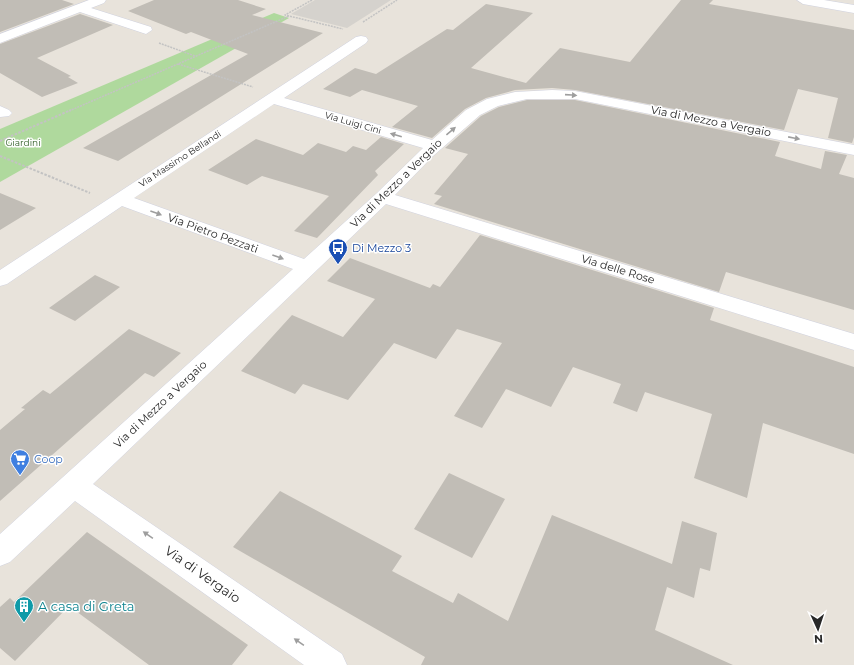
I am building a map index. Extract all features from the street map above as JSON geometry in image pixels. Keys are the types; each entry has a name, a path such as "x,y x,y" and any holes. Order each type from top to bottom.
{"street":[{"path":"0,39 100,0"},
{"path":"803,0 854,9"},
{"path":"79,8 149,35"},
{"name":"Via Massimo Bellandi","path":"0,279 119,199 356,32"},
{"name":"Via Luigi Cini","path":"266,94 434,146"},
{"name":"Via di Mezzo a Vergaio","path":"0,554 383,197 434,146 474,112 490,103 519,96 558,94 594,98 854,150"},
{"name":"Via delle Rose","path":"383,197 854,342"},
{"name":"Via Pietro Pezzati","path":"119,199 307,267"},
{"name":"Via di Vergaio","path":"73,485 137,528 331,665"}],"path":[{"path":"312,0 285,15 356,32 397,0"},
{"path":"0,141 289,16"},
{"path":"149,35 196,56"},
{"path":"177,64 266,94"},
{"path":"0,156 95,195"}],"green space":[{"name":"Giardini","path":"274,13 289,18 0,182 0,129"}],"shaded area":[{"path":"315,0 391,0 347,28 291,14"}],"building":[{"path":"0,0 62,0 74,4 0,32"},
{"path":"154,0 238,0 266,9 252,15 323,33 118,161 83,148 248,54 191,32 186,34 128,11"},
{"path":"681,0 713,0 709,4 854,30 854,137 852,143 828,138 838,98 798,89 784,130 575,90 552,88 515,90 486,98 465,109 432,138 392,127 418,106 362,90 350,97 323,89 355,68 376,74 447,29 453,30 486,4 533,13 471,68 526,83 560,48 630,62"},
{"path":"80,14 113,25 37,58 71,76 68,77 78,83 42,97 0,73 0,44"},
{"path":"527,100 575,100 780,142 775,156 821,169 825,151 847,155 839,174 854,178 854,310 726,272 719,292 434,204 442,196 434,194 468,154 445,148 481,116 499,107"},
{"path":"381,137 404,144 375,171 378,175 317,238 294,231 329,196 262,176 247,185 208,170 256,139 303,155 318,143 346,152 353,146 366,150"},
{"path":"0,193 36,208 0,230"},
{"path":"480,235 714,308 710,320 854,367 854,454 763,423 747,498 694,478 712,414 645,392 637,412 613,403 621,384 573,367 551,407 506,389 482,428 454,416 502,343 457,329 436,359 394,343 348,400 303,384 295,394 241,371 292,315 343,337 375,299 327,281 350,258 430,288 433,284 440,287"},
{"path":"95,275 120,287 75,321 49,308"},
{"path":"129,329 181,353 154,377 145,373 0,501 0,430 25,409 21,408 43,390 50,394"},
{"path":"449,473 505,499 472,558 414,529"},
{"path":"280,491 402,556 392,571 453,603 458,593 508,621 552,515 672,564 682,521 717,533 710,571 700,568 694,598 667,587 655,630 733,665 421,665 425,657 233,547"},
{"path":"87,532 248,645 232,665 149,665 69,606 15,661 0,648 0,607 10,598 14,602"}],"place":[{"name":"Di Mezzo 3","path":"338,265"},
{"name":"Coop","path":"20,476"},
{"name":"A casa di Greta","path":"24,623"}]}
